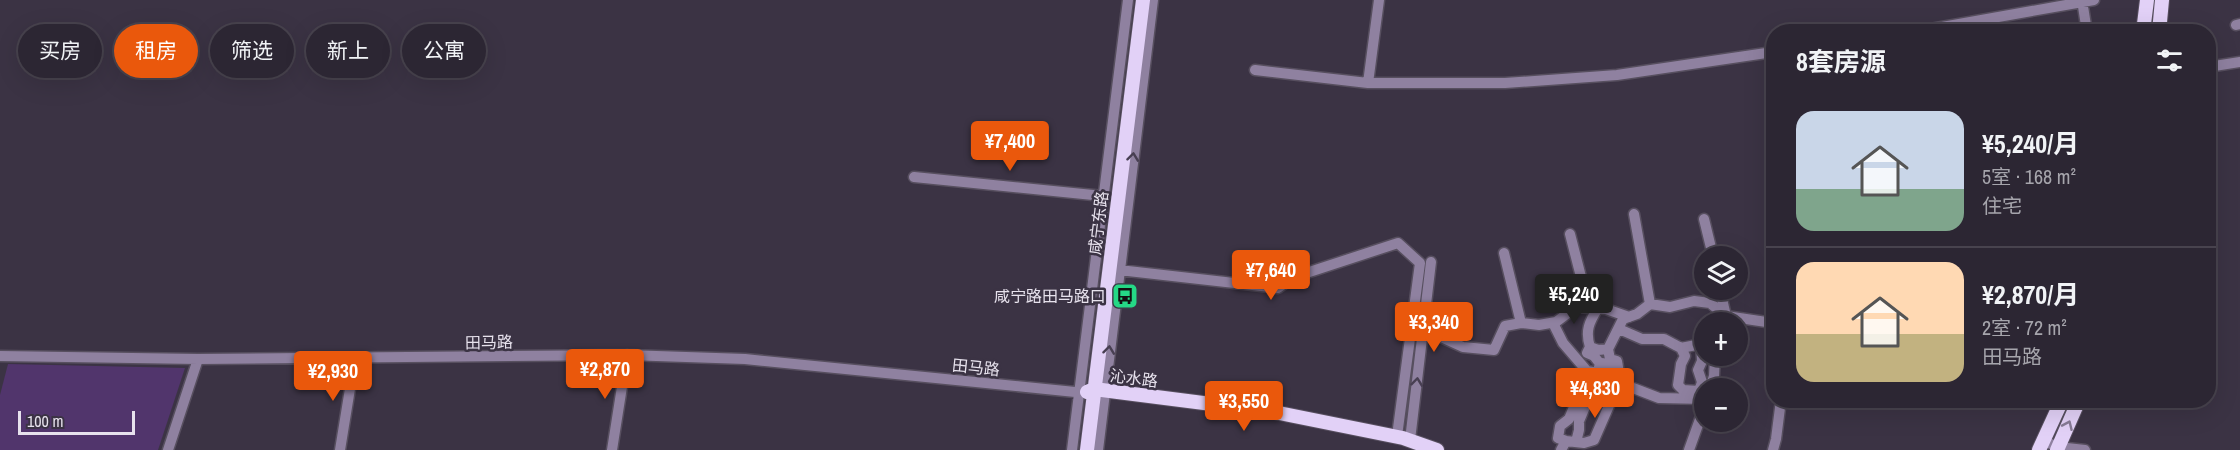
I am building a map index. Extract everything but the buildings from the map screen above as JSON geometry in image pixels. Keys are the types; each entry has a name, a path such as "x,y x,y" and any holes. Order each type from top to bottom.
{"main road":[{"name":"咸宁东路","path":"1078,450 1093,394 1134,0"},
{"name":"咸宁东路","path":"1086,450 1143,0"},
{"path":"2144,24 2147,0"},
{"path":"2159,24 2163,0"},
{"name":"沁水路","path":"1093,394 1272,420 1404,445 1407,442"},
{"name":"沁水路","path":"1093,394 1274,412 1437,450"},
{"path":"2041,448 2058,408"},
{"path":"2058,448 2076,408"}],"street":[{"path":"1098,450 1093,394 1103,196 1128,0"},
{"path":"1072,450 1093,394 1119,270 1153,0"},
{"path":"1368,83 1379,0"},
{"path":"1957,24 2094,0"},
{"path":"2082,1 2086,24"},
{"path":"1255,70 1368,83 1505,83 1617,75 1766,53"},
{"path":"2216,66 2240,62"},
{"path":"914,177 1103,196"},
{"path":"1634,214 1650,304"},
{"path":"1704,219 1711,246"},
{"path":"1570,234 1593,308 1587,336 1590,347 1587,353 1594,356 1601,390 1597,394 1585,394"},
{"path":"1119,270 1278,288 1294,277 1398,243 1426,262 1407,442"},
{"path":"1504,253 1521,323"},
{"path":"1568,444 1579,430 1585,394 1577,379 1597,372 1603,363 1618,367 1617,361 1610,359 1608,349 1623,319 1637,314 1650,304 1670,308 1694,301 1710,303 1717,312"},
{"path":"1417,334 1441,338 1463,347 1494,350 1505,326 1521,323 1539,325 1553,323 1576,307 1606,309 1629,317"},
{"path":"1748,321 1766,322"},
{"path":"1553,323 1563,343 1597,372 1618,385 1659,398 1694,399"},
{"path":"1619,329 1642,339 1664,339 1681,348 1685,356 1681,364 1678,385 1683,390 1699,391 1702,382 1698,370 1700,366"},
{"path":"1681,348 1694,345"},
{"path":"1590,347 1598,350 1608,349"},
{"path":"612,450 627,355"},
{"name":"田马路","path":"0,357 198,359 627,355 745,359 1093,394"},
{"path":"339,450 355,358"},
{"path":"168,450 198,359"},
{"path":"1585,394 1569,420 1560,426 1558,438 1568,444 1594,440 1618,385"},
{"path":"1773,450 1780,408"},
{"path":"1689,450 1695,432"},
{"path":"2041,448 2085,450"}],"shaded area":[{"path":"8,364 185,368 158,450 0,450 0,395"}],"place":[{"name":"咸宁路田马路口","path":"1125,296"}]}
